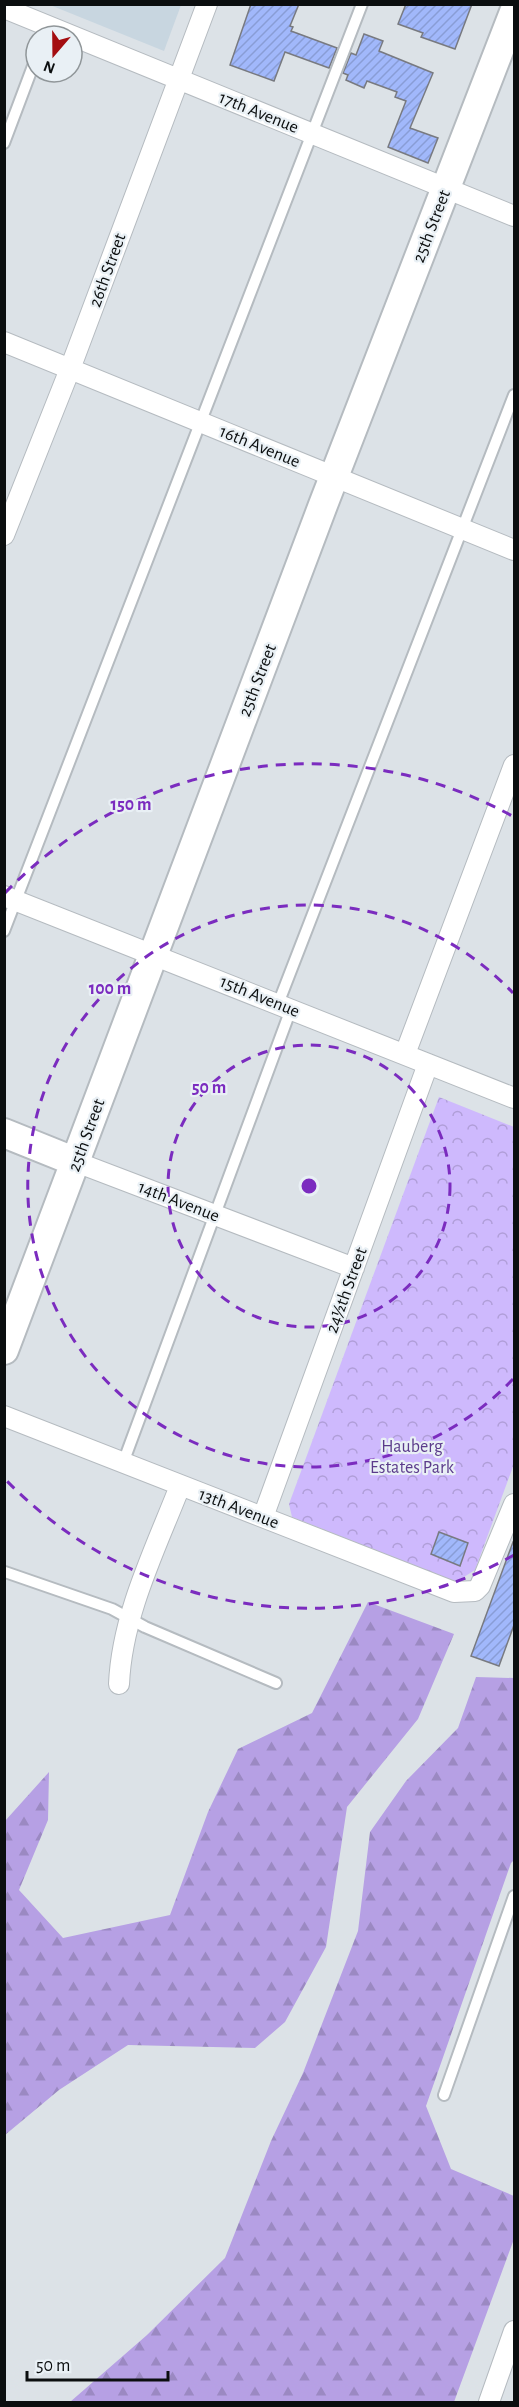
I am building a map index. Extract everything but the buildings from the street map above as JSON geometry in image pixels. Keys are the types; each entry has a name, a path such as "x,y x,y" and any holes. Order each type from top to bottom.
{"street":[{"name":"26th Street","path":"4,535 70,369 207,4"},
{"name":"17th Avenue","path":"4,8 33,24"},
{"name":"25th Street","path":"4,1350 335,476 514,12"},
{"name":"17th Avenue","path":"84,45 177,79 514,216"},
{"name":"16th Avenue","path":"4,342 514,550"},
{"path":"405,1054 514,765"},
{"name":"15th Avenue","path":"10,898 514,1098"},
{"name":"24½th Street","path":"263,1517 428,1064"},
{"name":"14th Avenue","path":"4,1133 354,1268"},
{"name":"13th Avenue","path":"4,1416 454,1592 475,1591 488,1572 514,1504"},
{"path":"119,1684 120,1655 129,1618 180,1486"},
{"path":"489,2403 514,2331"}],"lane":[{"path":"4,931 10,898 202,422 362,4"},
{"path":"4,143 26,84"},
{"path":"123,1464 216,1214 284,1006 514,395"},
{"path":"5,1572 112,1609 145,1627 276,1683"},
{"path":"444,2095 514,1896"}],"shaded area":[{"path":"181,4 164,51 50,5"}],"green space":[{"name":"Hauberg Estates Park","path":"439,1097 514,1127 514,1464 475,1570 456,1582 292,1517 289,1504"},
{"path":"368,1602 454,1634 418,1719 347,1807 326,1947 285,2022 255,2048 128,2045 59,2090 5,2135 5,1821 49,1772 48,1820 19,1890 63,1938 170,1915 208,1812 238,1749 312,1713"},
{"path":"476,1677 514,1678 514,1860 511,1863 426,2106 451,2169 514,2196 514,2239 454,2402 70,2402 147,2335 225,2258 271,2141 303,2073 358,1931 370,1832 406,1781 458,1728"}]}
